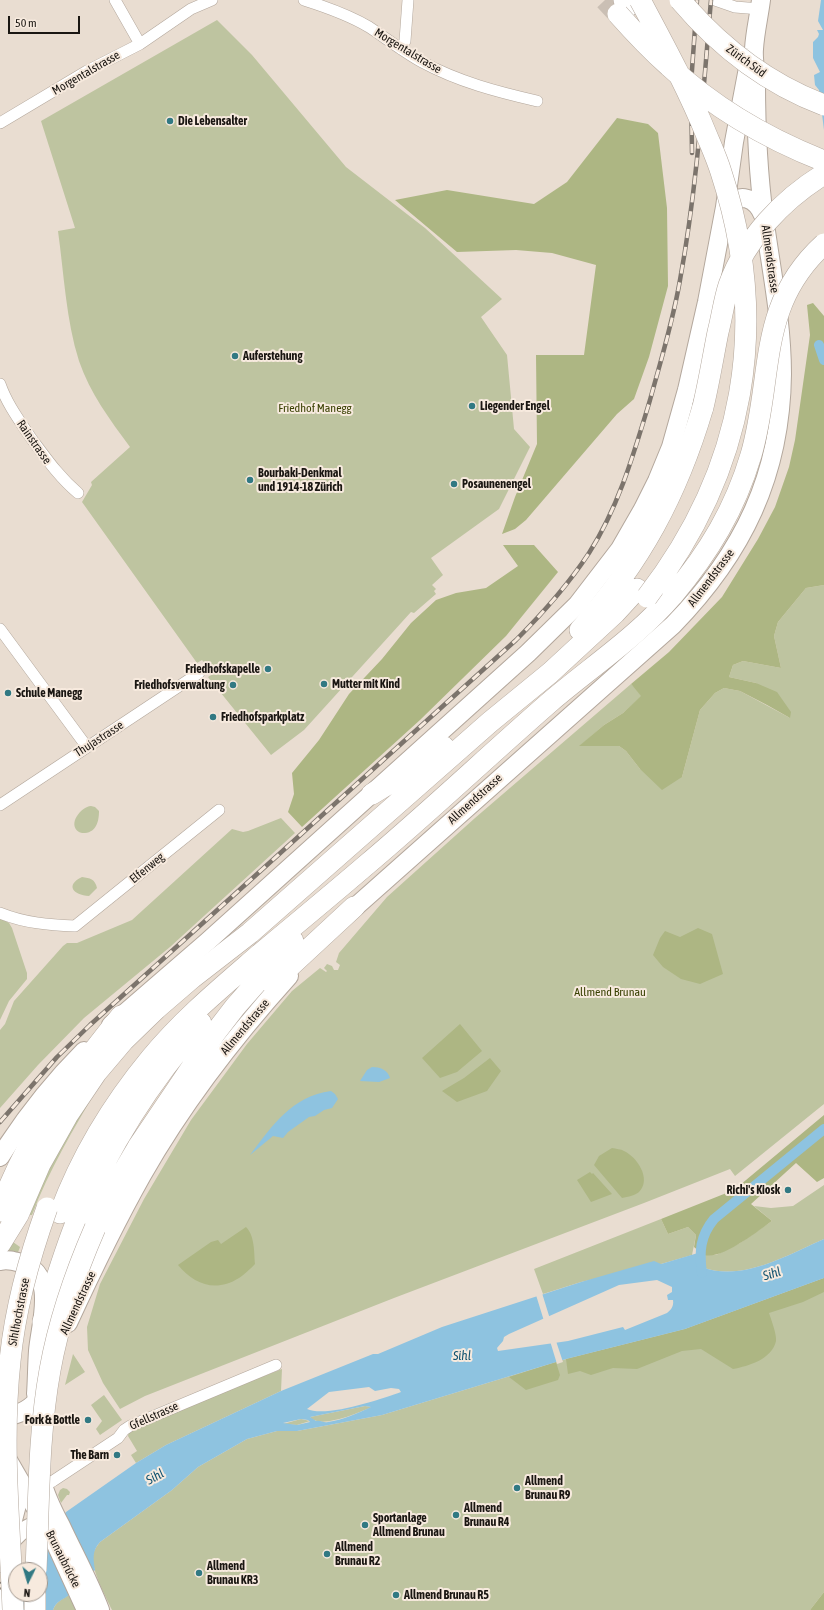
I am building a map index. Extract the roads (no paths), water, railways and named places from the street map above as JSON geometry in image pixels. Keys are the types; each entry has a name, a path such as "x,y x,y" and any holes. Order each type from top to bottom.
{"highway":[{"path":"490,722 597,610 635,588 676,557 698,518 719,470 732,432 739,399 744,354 746,312 745,285 738,236 732,209 721,171 683,81 640,0"},
{"name":"Zürich Süd","path":"680,0 708,31 748,64 792,91 824,106"},
{"path":"0,1244 18,1215 40,1164 73,1104 96,1073 124,1040 156,1009 192,978 250,933 490,722 550,673 606,621 635,588 666,548 697,491 710,458 719,426 729,379 732,351 733,300 728,250 718,205 707,170 678,101 621,7"},
{"path":"621,7 670,67 709,98 742,120 772,137 824,161"},
{"path":"552,700 624,623 635,588 640,551 664,509 686,460 703,407 724,305 729,286 736,269 755,237 776,212 802,189 824,174"},
{"path":"53,1211 79,1169 104,1123 134,1080 151,1058 185,1022 222,986 365,866 552,700 640,630 654,617 706,554 732,505 745,472 761,408 770,346 778,311 797,274 824,244"},
{"path":"372,794 424,762 508,702"},
{"path":"36,1562 42,1437 50,1371 68,1297 95,1228 115,1186 138,1147 215,1033 239,1001 272,964 365,866"},
{"path":"48,1115 99,1055 177,981 234,934 308,882"},
{"path":"192,1068 255,1000 307,949 354,907"},
{"path":"53,1211 58,1181 81,1135 124,1070 172,1013 250,933"},
{"path":"43,1322 63,1258 78,1218 128,1122 158,1078 190,1036 282,936"},
{"path":"3,1203 22,1158 48,1115 70,1081 121,1016"},
{"name":"Sihlhochstrasse","path":"26,1562 20,1424 22,1373 34,1297 47,1250 53,1211"},
{"name":"Sihlhochstrasse","path":"13,1610 6,1440 10,1361 13,1334 30,1258 53,1211"},
{"path":"0,1600 1,1610"}],"main road":[{"name":"Allmendstrasse","path":"0,1157 28,1115 56,1081 95,1040 207,942 523,658 560,622 596,582 620,549 657,481 680,418 707,302 725,207 745,82 754,51 761,5"},
{"name":"Allmendstrasse","path":"49,1518 37,1458 36,1402 60,1343 113,1228 143,1173 173,1125 217,1061 290,975 354,907 668,630 704,591 733,551 750,519 766,477 772,455 780,404 782,373 781,345 764,216 757,148 756,72 754,51"},
{"path":"725,207 739,199 749,199 754,201 759,206 764,216"},
{"path":"0,1261 10,1260 27,1265 37,1272 42,1281 44,1292 43,1322 38,1350 36,1402 27,1409 12,1416 0,1416"},
{"path":"0,1448 10,1465 49,1518"},
{"name":"Brunaubrücke","path":"49,1518 85,1596"},
{"path":"85,1596 100,1610"}],"street":[{"path":"115,0 140,44"},
{"name":"Morgentalstrasse","path":"0,123 88,71 140,44 191,5 212,0"},
{"name":"Morgentalstrasse","path":"304,0 368,26 401,49 451,76 495,91 537,102"},
{"path":"401,49 405,41 408,0"},
{"path":"715,0 735,6 761,5"},
{"name":"Rainstrasse","path":"0,384 4,397 13,412 48,461 67,484 78,493"},
{"path":"0,629 87,747"},
{"name":"Thujastrasse","path":"0,805 199,673"},
{"name":"Elfenweg","path":"0,913 14,919 43,924 75,926 219,810"},
{"name":"Gfellstrasse","path":"43,1486 50,1483 118,1438 124,1430 130,1426 276,1365"},
{"path":"0,1564 8,1547 19,1502 10,1465"},
{"path":"0,1492 14,1520"},
{"path":"8,1547 29,1527 49,1518"}],"water":[{"path":"821,0 824,0 824,130 819,90 815,85 814,75 820,72 813,58 813,42 819,34 817,30 823,30 818,21"},
{"path":"372,1067 383,1070 389,1075 390,1078 379,1082 360,1081 367,1070"},
{"path":"331,1091 338,1099 332,1108 324,1110 315,1116 309,1117 288,1132 283,1138 273,1136 250,1155 266,1133 294,1106 317,1094"},
{"name":"Sihl","path":"824,1239 824,1278 685,1329 566,1359 382,1415 297,1431 277,1431 247,1439 198,1467 172,1490 100,1542 94,1555 95,1570 76,1589 58,1603 53,1610 5,1610 10,1602 48,1602 48,1562 41,1562 41,1544 66,1512 136,1463 166,1445 281,1391 373,1354 378,1354 442,1327 581,1282 654,1261 661,1264 698,1253 704,1268 719,1271 735,1271 750,1269 781,1259","holes":["657,1280 672,1287 672,1292 667,1295 668,1300 673,1300 673,1306 667,1313 625,1330 623,1327 568,1341 498,1351 497,1348 503,1341 504,1337 509,1334 619,1285","369,1387 375,1391 391,1388 399,1389 401,1392 367,1403 340,1409 327,1411 307,1409 329,1392","365,1406 371,1407 339,1420 325,1422 316,1421 310,1417","301,1419 308,1420 310,1422 297,1425 283,1423"]}],"waterway":[{"path":"819,345 824,360"},
{"path":"702,1273 701,1251 703,1238 709,1225 714,1219 824,1129"}],"tunnel":[{"path":"605,0 618,14"}],"railway":[{"path":"692,153 691,84 697,0"},
{"path":"0,1122 57,1057 90,1025 516,640 555,598 589,553 609,517 632,459 650,400 674,310 691,211 711,0"},
{"path":"0,1584 16,1610"}],"place":[{"name":"Die Lebensalter","path":"170,121"},
{"name":"Auferstehung","path":"235,356"},
{"name":"Liegender Engel","path":"472,406"},
{"name":"Bourbaki-Denkmal und 1914-18 Zürich","path":"250,480"},
{"name":"Posaunenengel","path":"454,484"},
{"name":"Friedhofskapelle","path":"268,669"},
{"name":"Mutter mit Kind","path":"324,684"},
{"name":"Friedhofsverwaltung","path":"233,685"},
{"name":"Schule Manegg","path":"8,693"},
{"name":"Friedhofsparkplatz","path":"213,717"},
{"name":"Richi's Kiosk","path":"788,1190"},
{"name":"Fork & Bottle","path":"88,1420"},
{"name":"The Barn","path":"117,1455"},
{"name":"Allmend Brunau R9","path":"517,1488"},
{"name":"Allmend Brunau R4","path":"456,1515"},
{"name":"Sportanlage Allmend Brunau","path":"365,1525"},
{"name":"Allmend Brunau R2","path":"327,1554"},
{"name":"Allmend Brunau KR3","path":"199,1573"},
{"name":"Allmend Brunau R5","path":"396,1595"}],"park label":[{"name":"Friedhof Manegg","path":"315,408"},
{"name":"Allmend Brunau","path":"610,992"}]}
